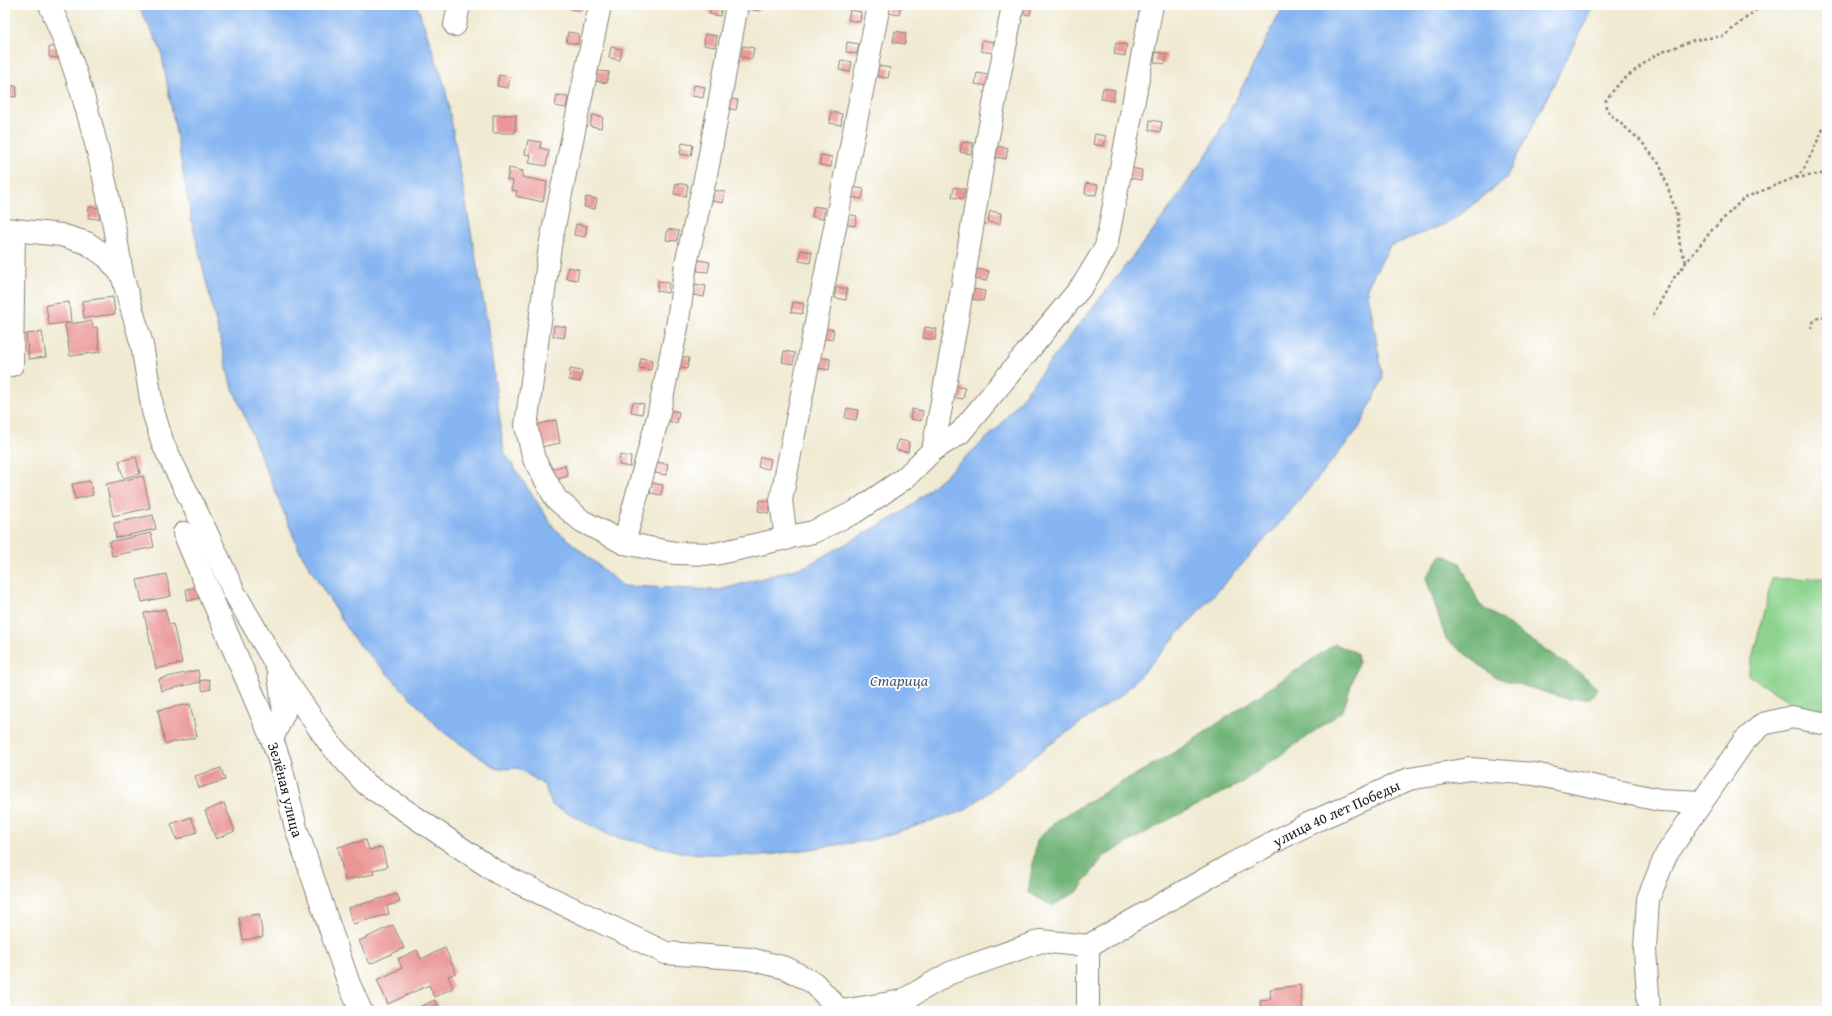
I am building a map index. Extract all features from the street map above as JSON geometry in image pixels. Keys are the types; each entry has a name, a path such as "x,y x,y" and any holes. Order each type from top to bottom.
{"street":[{"name":"Зелёная улица","path":"50,5 65,38 95,138 115,229 122,275 142,345 153,412 163,444 234,592 278,668 284,712 272,739 280,762 296,828 360,1011"},
{"path":"600,5 550,246 526,426 534,459 556,498 582,521 624,543 675,553 715,554 813,532 855,512 905,478 933,450 960,433 1083,286 1106,247 1152,5"},
{"path":"624,543 658,417 677,327 686,264 708,165 737,5"},
{"path":"786,539 781,500 879,5"},
{"path":"933,450 956,326 981,173 1013,5"},
{"path":"12,365 9,230 61,235 87,243 107,257 122,275"},
{"path":"184,533 272,739"},
{"path":"278,668 330,744 366,784 498,873 666,953 750,958 786,968 814,983 841,1011 902,1001 950,973 1041,941 1088,946 1088,1011"},
{"path":"1649,1011 1645,949 1648,899 1666,854 1744,741 1763,724 1792,717 1827,724"},
{"name":"улица 40 лет Победы","path":"1088,946 1232,864 1308,824 1409,779 1470,769 1534,774 1660,800 1702,802"}],"path":[{"path":"1686,262 1680,247 1677,215 1660,165 1641,141 1611,116 1606,108 1606,100 1619,82 1655,55 1694,40 1724,36 1762,5"},
{"path":"1794,178 1803,171 1827,122"},
{"path":"1653,315 1673,279 1686,262 1712,230 1744,198 1794,178 1827,172"},
{"path":"1811,329 1812,322 1818,317 1827,316"}],"green space":[{"path":"1442,554 1460,563 1480,605 1581,674 1598,689 1590,698 1567,699 1495,677 1446,639 1426,578"},
{"path":"1827,578 1827,716 1795,705 1748,675 1772,579"},
{"path":"1335,644 1357,653 1358,663 1343,711 1238,785 1168,820 1103,857 1078,891 1052,906 1028,892 1037,840 1058,819 1180,749"}],"water":[{"name":"Старица","path":"138,5 417,5 445,86 487,321 504,452 554,528 623,586 720,590 806,566 905,511 998,428 1165,215 1211,148 1284,5 1594,5 1505,180 1450,222 1390,246 1367,287 1383,378 1359,428 1289,513 1125,692 1045,748 964,811 871,840 762,856 685,853 611,836 552,805 544,785 518,768 497,769 443,732 354,639 300,552 230,381 192,222 161,50"}],"building":[{"path":"570,5 582,5 581,11 570,9"},
{"path":"711,5 722,6 720,16 709,14"},
{"path":"748,5 760,5 759,11 748,9"},
{"path":"889,5 901,5 899,15 888,13"},
{"path":"1020,5 1032,5 1030,15 1019,13"},
{"path":"850,10 861,12 860,22 848,20"},
{"path":"895,31 906,33 905,44 893,42"},
{"path":"568,32 579,34 578,44 566,42"},
{"path":"705,34 717,36 715,47 704,45"},
{"path":"982,40 994,42 992,53 981,51"},
{"path":"847,42 859,44 857,54 846,52"},
{"path":"1116,43 1127,45 1125,56 1114,54"},
{"path":"743,46 754,48 752,59 741,57"},
{"path":"49,47 61,47 60,58 49,57"},
{"path":"611,47 622,49 620,60 609,58"},
{"path":"1156,52 1167,54 1165,64 1154,62"},
{"path":"841,60 852,62 850,72 839,70"},
{"path":"879,66 890,68 888,78 876,76"},
{"path":"598,71 609,72 607,83 596,81"},
{"path":"977,73 988,75 987,86 975,84"},
{"path":"499,75 510,77 508,88 497,86"},
{"path":"694,85 705,87 703,98 692,96"},
{"path":"6,86 17,86 16,97 5,96"},
{"path":"1103,88 1115,90 1113,101 1101,99"},
{"path":"557,95 568,97 566,108 555,106"},
{"path":"727,98 738,100 736,110 725,108"},
{"path":"831,112 842,114 841,125 830,123"},
{"path":"493,115 516,115 515,133 493,133"},
{"path":"592,115 603,117 601,128 590,126"},
{"path":"1150,120 1162,122 1160,132 1149,130"},
{"path":"1095,134 1106,136 1104,146 1093,144"},
{"path":"528,140 541,142 540,148 549,150 546,166 529,163 531,155 525,154"},
{"path":"962,142 973,143 971,154 960,152"},
{"path":"682,143 693,145 691,156 680,154"},
{"path":"996,146 1008,148 1006,159 995,157"},
{"path":"821,155 832,157 831,167 819,165"},
{"path":"509,168 523,171 522,177 547,182 543,202 516,196 517,191 511,190 513,181 507,180"},
{"path":"1131,168 1142,170 1141,180 1129,178"},
{"path":"676,183 688,185 686,196 674,194"},
{"path":"1086,183 1098,185 1096,195 1085,194"},
{"path":"852,187 864,189 862,199 851,197"},
{"path":"954,187 965,189 963,199 952,197"},
{"path":"714,190 725,192 723,203 712,201"},
{"path":"586,197 597,199 595,209 584,207"},
{"path":"814,206 825,208 823,219 812,217"},
{"path":"89,207 100,208 99,219 88,218"},
{"path":"990,211 1001,213 1000,224 988,222"},
{"path":"846,214 857,216 855,226 844,224"},
{"path":"576,224 587,226 585,237 574,235"},
{"path":"668,229 679,231 677,241 666,240"},
{"path":"801,250 812,252 810,263 799,261"},
{"path":"698,260 710,262 708,272 697,271"},
{"path":"568,267 579,269 577,280 566,278"},
{"path":"977,269 989,271 986,281 975,279"},
{"path":"658,281 669,283 668,293 657,291"},
{"path":"695,284 706,286 704,297 693,295"},
{"path":"836,287 847,289 846,300 835,298"},
{"path":"973,289 985,291 983,301 972,299"},
{"path":"113,297 115,314 84,318 82,301"},
{"path":"69,302 71,322 49,325 46,305"},
{"path":"793,302 804,304 802,314 791,312"},
{"path":"92,321 93,328 97,327 100,352 70,356 65,324"},
{"path":"554,325 566,327 564,338 553,336"},
{"path":"925,327 937,329 935,340 923,338"},
{"path":"823,328 834,330 832,340 821,338"},
{"path":"42,332 46,357 29,359 26,334"},
{"path":"784,351 795,353 793,364 782,362"},
{"path":"678,356 689,358 687,369 676,367"},
{"path":"819,357 830,359 829,370 817,368"},
{"path":"641,358 652,360 651,370 639,368"},
{"path":"570,369 582,371 580,382 569,380"},
{"path":"954,386 965,388 963,399 952,397"},
{"path":"633,402 644,404 642,414 631,412"},
{"path":"847,408 858,410 856,420 845,418"},
{"path":"912,409 923,411 921,421 910,419"},
{"path":"668,410 679,412 677,423 666,421"},
{"path":"556,420 560,443 536,448 531,426"},
{"path":"898,440 909,442 908,452 896,450"},
{"path":"620,455 631,457 630,467 619,465"},
{"path":"136,457 140,474 123,478 119,461"},
{"path":"760,457 771,459 769,469 758,467"},
{"path":"656,462 668,464 666,475 655,473"},
{"path":"565,465 568,476 551,481 548,470"},
{"path":"143,476 150,508 113,516 106,484"},
{"path":"90,481 93,495 75,499 72,484"},
{"path":"652,483 663,485 661,495 650,493"},
{"path":"760,500 771,502 769,513 758,511"},
{"path":"153,515 156,529 116,538 114,523"},
{"path":"151,533 154,547 112,556 109,542"},
{"path":"166,574 171,596 142,602 137,580"},
{"path":"201,586 203,597 188,601 186,589"},
{"path":"165,609 169,625 173,624 182,663 156,669 144,613"},
{"path":"198,670 200,682 161,691 159,679"},
{"path":"209,679 211,689 203,691 200,681"},
{"path":"190,704 197,737 165,744 158,710"},
{"path":"221,768 225,780 199,788 195,776"},
{"path":"224,803 235,831 216,839 205,811"},
{"path":"191,817 197,832 177,840 171,824"},
{"path":"366,840 369,850 382,847 387,867 373,870 374,874 345,880 338,847"},
{"path":"397,894 400,902 387,906 389,914 353,924 348,908"},
{"path":"259,914 263,937 243,940 239,917"},
{"path":"393,925 404,948 370,964 359,941"},
{"path":"445,948 456,973 448,976 453,988 434,997 429,985 388,1004 377,980 402,968 398,959 417,950 421,959"},
{"path":"1300,985 1303,1011 1273,1011 1272,1008 1261,1010 1260,1000 1271,999 1270,989"},
{"path":"435,1000 440,1011 410,1011"}]}
